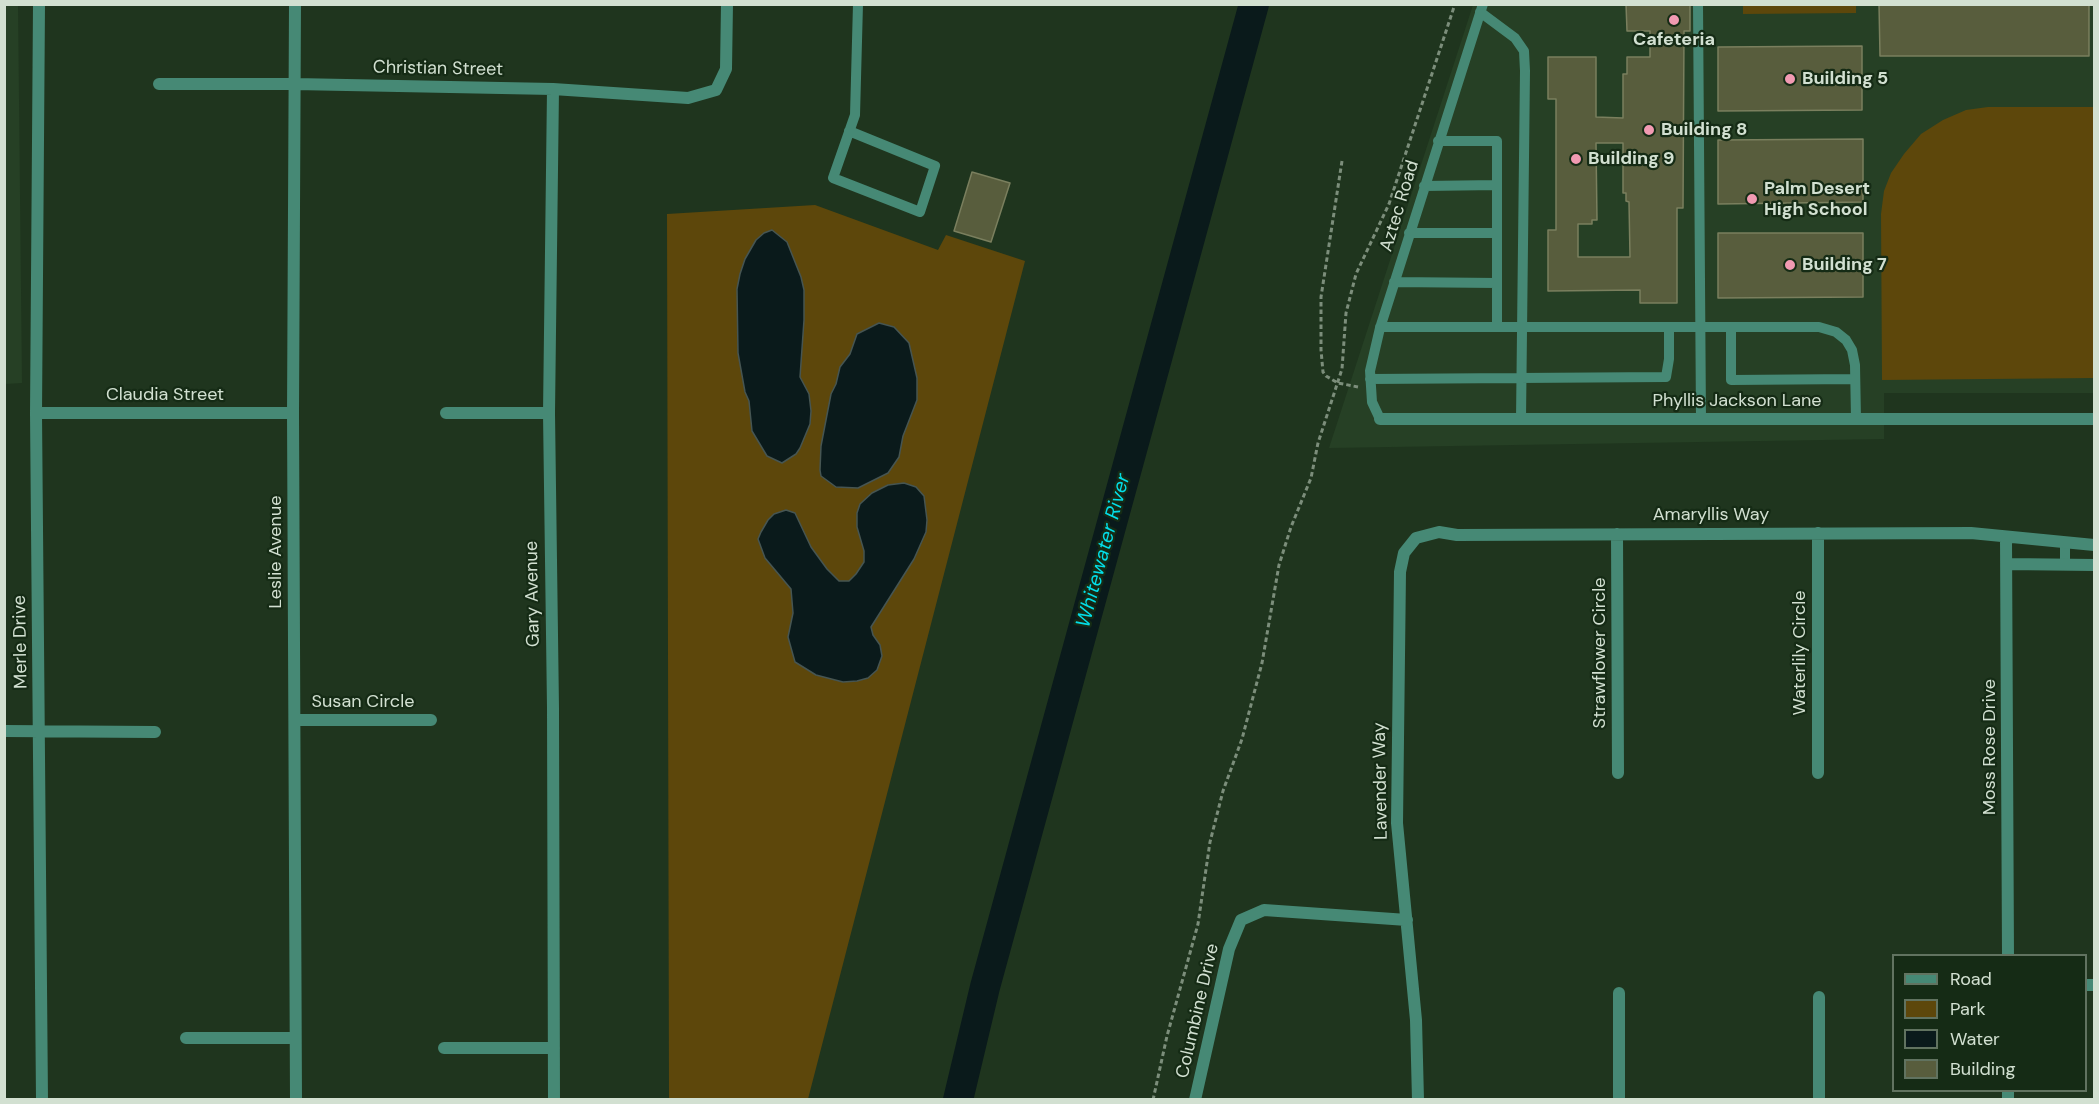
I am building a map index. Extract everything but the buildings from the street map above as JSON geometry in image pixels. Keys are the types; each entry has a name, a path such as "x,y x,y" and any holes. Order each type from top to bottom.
{"street":[{"name":"Merle Drive","path":"39,4 36,413 42,1100"},
{"name":"Leslie Avenue","path":"295,4 293,413 296,1100"},
{"name":"Christian Street","path":"159,84 553,89 688,98 716,90 726,69 727,4"},
{"name":"Gary Avenue","path":"553,89 549,413 553,708 554,1100"},
{"name":"Claudia Street","path":"36,413 293,413"},
{"path":"446,413 549,413"},
{"name":"Phyllis Jackson Lane","path":"1380,419 2094,419"},
{"name":"Amaryllis Way","path":"1416,538 1439,532 1457,534 1971,533 2094,545"},
{"name":"Waterlily Circle","path":"1818,533 1818,773"},
{"name":"Strawflower Circle","path":"1617,534 1618,773"},
{"name":"Lavender Way","path":"1416,538 1404,553 1400,572 1397,823 1416,1020 1418,1100"},
{"name":"Moss Rose Drive","path":"2006,538 2008,954"},
{"path":"2007,564 2094,565"},
{"name":"Susan Circle","path":"295,720 431,720"},
{"path":"4,731 155,732"},
{"name":"Columbine Drive","path":"1195,1100 1229,950 1241,920 1264,910 1407,920"},
{"path":"1619,993 1619,1100"},
{"path":"1819,997 1820,1100"},
{"path":"186,1038 295,1038"},
{"path":"444,1048 554,1048"}],"lane":[{"path":"849,131 935,166 920,212 833,178 849,131 855,115 858,4"},
{"path":"1698,4 1701,419"},
{"path":"1481,8 1515,38 1524,51 1526,71 1521,419"},
{"name":"Aztec Road","path":"1380,419 1372,402 1370,371 1380,327 1481,8"},
{"path":"1438,141 1497,141 1497,327"},
{"path":"1424,186 1497,185"},
{"path":"1409,234 1497,233"},
{"path":"1394,282 1497,283"},
{"path":"1380,327 1819,327 1836,332 1846,340 1852,350 1856,419"},
{"path":"1371,384 1522,377 1666,376 1670,327"},
{"path":"1731,327 1731,380 1855,379"},
{"path":"2065,543 2065,564"}],"path":[{"path":"1153,1100 1167,1036 1183,985 1198,924 1210,842 1220,801 1242,739 1262,663 1279,565 1291,526 1311,478 1318,442 1342,369 1346,313 1356,274 1389,204 1455,4"},
{"path":"1342,161 1321,297 1323,372 1338,383 1371,384"}],"shaded area":[{"path":"4,5 18,5 22,383 5,384"},
{"name":"Palm Desert High School","path":"1473,5 2094,5 2094,393 1884,393 1884,439 1329,448"}],"green space":[{"path":"1743,5 1856,5 1856,13 1743,14"},
{"path":"1988,107 2094,107 2094,378 1882,380 1881,214 1884,191 1891,173 1921,134 1943,120 1966,110"},
{"path":"815,205 938,250 946,235 1025,261 808,1099 669,1099 667,214"}],"water":[{"path":"772,230 787,242 804,290 800,377 809,394 811,411 810,424 800,448 796,454 782,463 767,456 752,431 749,401 745,392 738,353 737,289 740,274 745,259 756,240"},
{"path":"879,323 894,327 909,343 917,378 917,400 903,436 899,457 888,473 858,488 836,487 821,476 820,470 821,446 831,394 840,367 850,354 857,334"},
{"path":"904,483 916,487 924,496 926,532 914,559 871,627 880,645 882,656 877,670 868,678 857,681 843,682 816,675 795,662 788,637 793,613 791,589 765,558 758,539 761,532 774,514 786,510 795,513 811,547 827,569 839,581 849,581 864,562 864,551 857,527 857,513 860,504 872,493 888,485"}],"waterway":[{"name":"Whitewater River","path":"958,1100 985,987 1254,4"}],"place":[{"name":"Cafeteria","path":"1674,20"},
{"name":"Building 5","path":"1790,79"},
{"name":"Building 8","path":"1649,130"},
{"name":"Building 9","path":"1576,159"},
{"name":"Palm Desert High School","path":"1752,199"},
{"name":"Building 7","path":"1790,265"}]}
